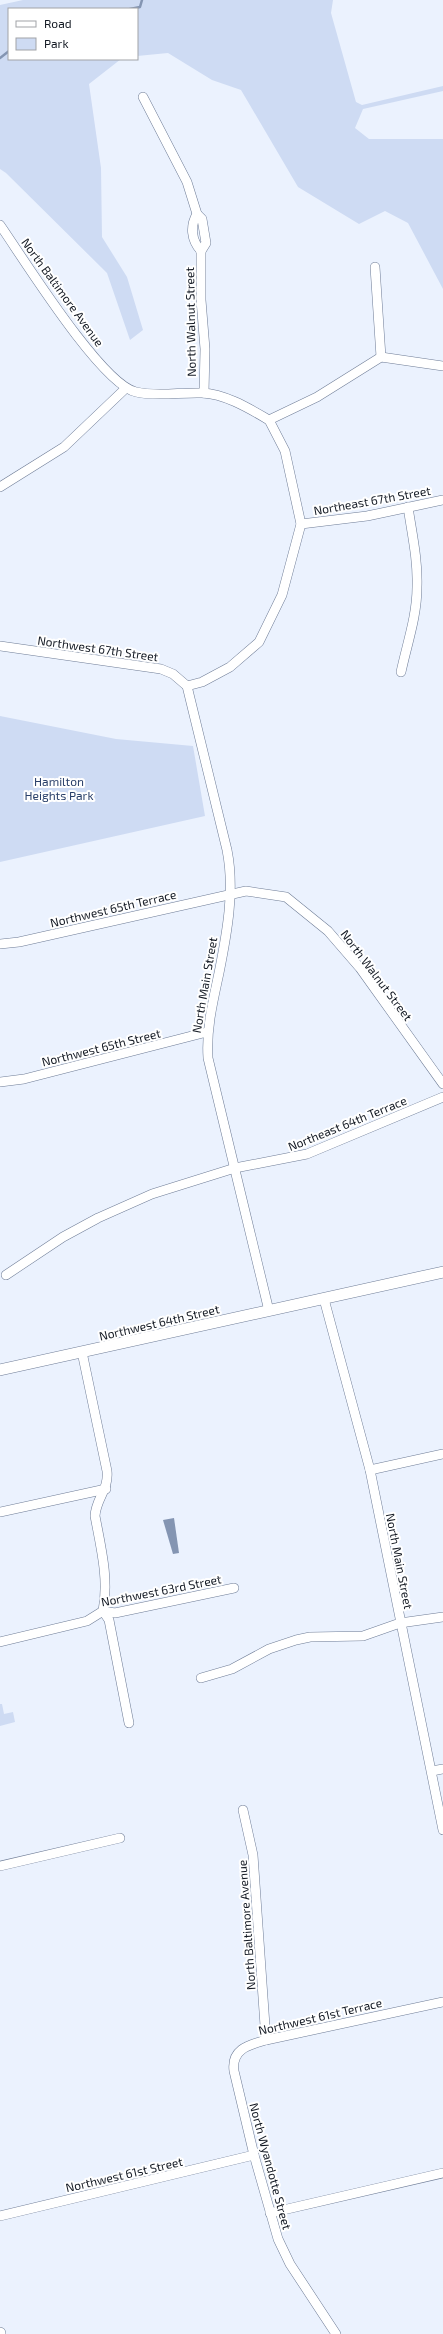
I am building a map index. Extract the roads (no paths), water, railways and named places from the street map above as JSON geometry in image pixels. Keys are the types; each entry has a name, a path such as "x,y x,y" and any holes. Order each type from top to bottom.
{"street":[{"name":"North Walnut Street","path":"143,97 187,182 197,214 202,219 206,243 201,251 201,300 206,348 204,393"},
{"name":"North Baltimore Avenue","path":"0,225 78,338 126,388"},
{"path":"374,267 381,357"},
{"path":"270,420 317,397 381,357 443,366"},
{"path":"0,487 64,447 126,388 142,393 204,393 233,402 270,420 285,451 301,524"},
{"name":"Northeast 67th Street","path":"187,686 209,678 230,667 259,642 282,595 301,524 339,520 443,500"},
{"path":"401,672 415,609 417,588 417,567 408,507"},
{"name":"Northwest 67th Street","path":"0,646 161,669 173,674 187,686"},
{"name":"North Main Street","path":"187,686 227,850 230,868 231,894 224,950 207,1032 208,1058 269,1311"},
{"name":"North Walnut Street","path":"231,894 254,892 286,897 328,931 360,968 443,1084"},
{"name":"Northwest 65th Terrace","path":"0,944 19,942 231,894"},
{"name":"Northwest 65th Street","path":"0,1082 24,1079 207,1032"},
{"name":"Northeast 64th Terrace","path":"6,1275 63,1237 125,1205 181,1184 235,1168 307,1154 443,1097"},
{"name":"Northwest 64th Street","path":"0,1370 443,1272"},
{"name":"North Main Street","path":"324,1299 370,1470 443,1830"},
{"path":"82,1352 108,1479 106,1489 96,1508 95,1516 106,1578 107,1592 103,1611 109,1620 130,1723"},
{"path":"370,1470 443,1454"},
{"path":"0,1512 106,1489"},
{"name":"Northwest 63rd Street","path":"0,1642 88,1621 103,1611 115,1613 234,1588"},
{"path":"200,1678 232,1669 269,1649 296,1640 310,1637 363,1636 400,1623 443,1617"},
{"path":"432,1772 443,1769"},
{"name":"North Baltimore Avenue","path":"243,1810 253,1855 266,2040"},
{"path":"0,1866 120,1838"},
{"name":"Northwest 61st Terrace","path":"237,2084 233,2064 237,2053 248,2046 266,2040 443,2002"},
{"name":"North Wyandotte Street","path":"237,2084 270,2213 290,2264 335,2332"},
{"name":"Northwest 61st Street","path":"0,2216 254,2155"},
{"path":"270,2213 443,2173"},
{"path":"325,2334 335,2332"}],"waterway":[{"path":"135,8 140,7 142,0"},
{"path":"0,58 8,52"}],"park label":[{"name":"Hamilton Heights Park","path":"59,788"}]}
